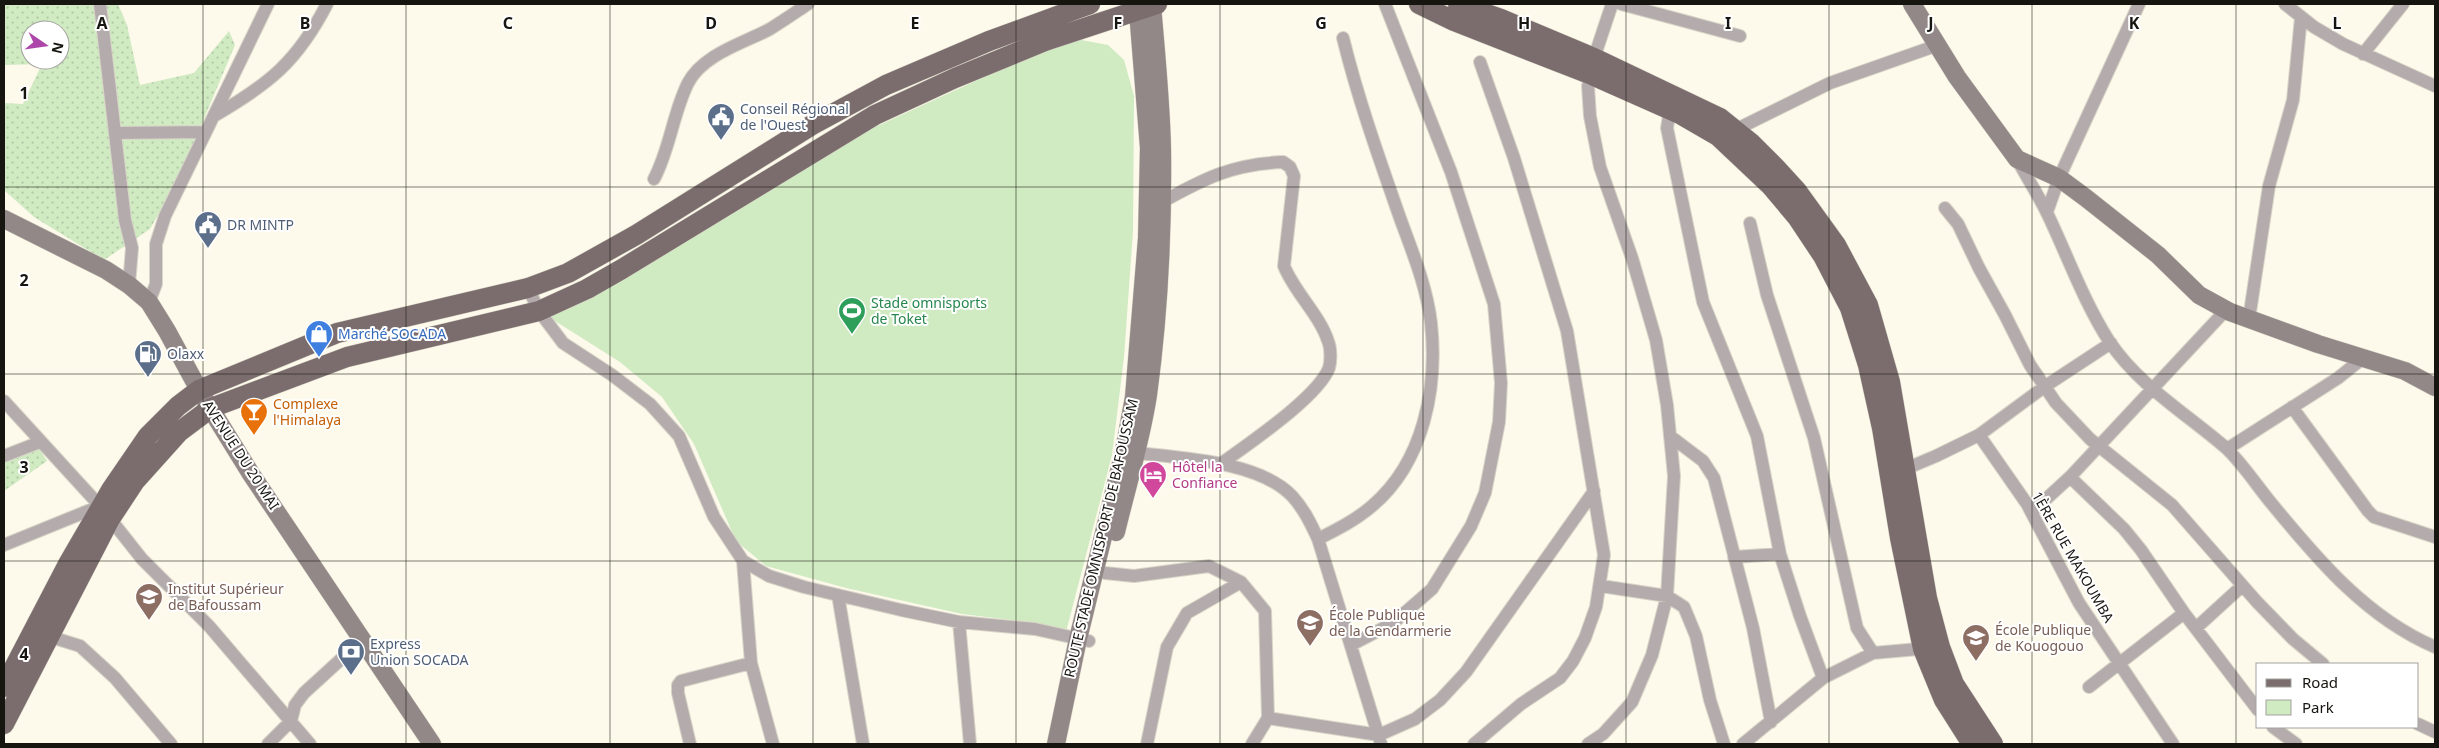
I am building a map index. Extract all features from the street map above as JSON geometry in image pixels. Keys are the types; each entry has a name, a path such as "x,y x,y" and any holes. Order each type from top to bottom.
{"main road":[{"path":"4,687 148,436 178,406 199,390 336,333 528,288 568,273 636,235 812,125 886,85 989,41 1090,4"},
{"path":"1419,4 1454,21 1593,66 1682,99 1720,118 1751,143 1797,191 1836,244 1868,305 1890,382 1897,472 1931,648 1944,700 1972,744"},
{"path":"1458,4 1593,66 1718,136 1747,163 1798,217 1824,256 1850,308 1868,365 1882,428 1897,472"},
{"path":"4,724 48,636 105,513 179,432 212,408 347,357 539,310 587,288 622,269 875,115 955,78 1045,41 1146,6"},
{"path":"1931,648 1993,744"}],"street":[{"path":"100,4 125,220 132,248 128,285"},
{"path":"149,302 157,277 157,235 268,4"},
{"path":"214,116 263,87 287,64 315,26 327,4"},
{"path":"654,179 663,162 678,108 689,81 704,64 771,28 808,4"},
{"path":"1351,645 1393,623 1432,589 1471,526 1485,493 1500,422 1501,383 1494,304 1451,172 1386,4"},
{"path":"1588,744 1603,734 1632,702 1652,655 1667,596 1674,476 1656,340 1632,258 1600,167 1590,116 1588,86 1612,4"},
{"path":"1621,4 1740,36"},
{"path":"1912,4 1957,77 2017,159 2047,212 2071,266 2111,343 2154,389 2227,449 2307,547 2345,586 2371,608 2405,631 2435,647"},
{"path":"2047,212 2060,178 2139,4"},
{"path":"2363,54 2403,4"},
{"name":"ROUTE STADE OMNISPORT DE BAFOUSSAM","path":"1056,744 1084,640 1130,452 1147,397 1156,331 1162,202 1162,148 1146,6"},
{"name":"ROUTE STADE OMNISPORT DE BAFOUSSAM","path":"1068,744 1084,640 1105,573 1130,452 1147,238 1149,148 1146,6"},
{"path":"2294,8 2326,34 2363,54 2435,86"},
{"path":"2249,319 2269,186 2293,100 2294,8"},
{"path":"1318,539 1340,528 1372,506 1395,482 1420,436 1431,388 1431,322 1419,273 1355,87 1343,38"},
{"path":"1735,130 1830,83 1938,45"},
{"path":"1474,744 1521,704 1560,678 1573,661 1585,638 1601,586 1604,555 1567,331 1514,158 1480,62"},
{"path":"1670,110 1667,128 1703,302 1757,436 1780,554 1823,678"},
{"path":"115,133 205,132"},
{"path":"2017,159 2060,178 2158,255 2199,295 2226,310 2405,371 2435,387"},
{"path":"1162,202 1221,172 1244,166 1282,162 1290,167 1294,176 1284,266 1288,277 1321,326 1329,342 1329,367 1318,386 1278,422 1222,463"},
{"path":"1945,208 1958,224 2030,365 2044,387 2079,429 2172,505 2242,586 2293,639 2322,663"},
{"name":"AVENUE DU 20 MAI","path":"4,219 106,270 149,302 168,331 199,390 212,408 251,474 432,744"},
{"path":"1750,223 1767,295 1814,438 1856,628 1873,653"},
{"path":"528,288 539,310 563,343 612,375 650,404 678,436 714,517 743,561 769,576 838,595 959,622 1035,629 1084,640"},
{"path":"2032,512 2070,477 2226,310"},
{"path":"1897,472 1979,435 2044,387 2111,343"},
{"path":"2227,449 2338,378 2363,358"},
{"path":"4,401 40,442 77,478 142,559 208,626 310,744"},
{"path":"2292,407 2368,511 2380,519 2435,536"},
{"name":"1ÈRE RUE MAKOUMBA","path":"1979,435 2032,512 2079,604 2173,744"},
{"path":"1670,436 1686,446 1710,469 1753,628 1770,722"},
{"path":"4,456 40,442"},
{"path":"1130,452 1222,463 1246,470 1274,483 1292,496 1307,517 1318,539 1380,740"},
{"path":"2070,477 2124,529 2158,572 2184,613 2256,707"},
{"path":"1268,718 1380,740 1415,719 1440,700 1466,672 1594,491"},
{"path":"4,545 105,513"},
{"path":"1734,557 1780,554"},
{"path":"743,561 751,663 773,744"},
{"path":"1105,573 1134,576 1209,566 1241,582 1265,610 1268,718 1252,744"},
{"path":"1147,744 1166,647 1187,614 1241,582"},
{"path":"1601,586 1667,596 1684,607 1691,620 1710,700 1724,744"},
{"path":"2196,628 2242,586"},
{"path":"838,595 863,744"},
{"path":"2089,687 2118,662 2184,613"},
{"path":"959,622 970,744"},
{"path":"48,636 80,646 115,678 171,744"},
{"path":"268,744 291,721 295,706 304,692 362,640"},
{"path":"1743,744 1823,678 1873,653 1931,648"},
{"path":"690,744 678,693 678,685 681,681 751,663"},
{"path":"2419,724 2435,732"},
{"path":"2274,728 2296,744"}],"green space":[{"path":"4,4 118,4 127,25 140,85 194,73 229,31 235,45 179,178 150,229 104,260 34,217 4,190 4,103 23,104 39,70 70,70 70,20 20,20 20,65 4,65"},
{"name":"Stade omnisports de Toket","path":"1076,39 1108,45 1124,60 1134,96 1133,231 1124,357 1112,455 1066,632 1036,623 962,614 846,588 766,566 736,541 694,444 662,397 620,362 544,314 849,139 1039,52"},
{"path":"37,445 47,461 4,491 4,454"}],"place":[{"name":"Conseil Régional de l'Ouest","path":"721,141"},
{"name":"DR MINTP","path":"208,249"},
{"name":"Stade omnisports de Toket","path":"852,335"},
{"name":"Marché SOCADA","path":"319,358"},
{"name":"Olaxx","path":"148,378"},
{"name":"Complexe l'Himalaya","path":"254,436"},
{"name":"Hôtel la Confiance","path":"1153,499"},
{"name":"Institut Supérieur de Bafoussam","path":"149,621"},
{"name":"École Publique de la Gendarmerie","path":"1310,647"},
{"name":"École Publique de Kouogouo","path":"1976,662"},
{"name":"Express Union SOCADA","path":"351,676"}]}
